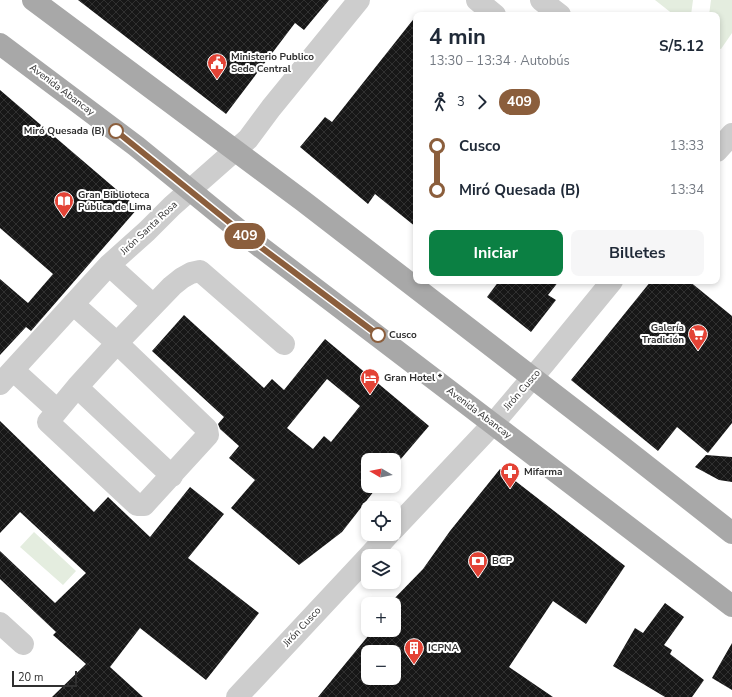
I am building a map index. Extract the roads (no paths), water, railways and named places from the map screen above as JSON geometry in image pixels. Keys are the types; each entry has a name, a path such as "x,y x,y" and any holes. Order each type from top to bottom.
{"main road":[{"path":"33,0 309,206 532,377 732,534"},
{"name":"Avenida Abancay","path":"0,44 131,142 250,239 732,606"}],"street":[{"name":"Jirón Santa Rosa","path":"6,377 109,265 172,206 236,152 359,0"},
{"path":"477,0 491,12"},
{"path":"541,0 556,12"},
{"path":"109,265 154,305"},
{"path":"73,304 117,343 207,429 208,432 208,435 144,505 137,505 48,422 117,343 182,278 191,273 200,271 284,344"},
{"name":"Jirón Cusco","path":"401,522 493,424 610,284"},
{"path":"6,377 57,410"},
{"path":"77,387 172,476"},
{"name":"Jirón Cusco","path":"375,549 382,541"},
{"name":"Jirón Cusco","path":"237,697 361,564"},
{"path":"0,623 23,644"}],"place":[{"name":"Ministerio Publico Sede Central","path":"217,80"},
{"name":"Miró Quesada (B)","path":"116,131"},
{"name":"Gran Biblioteca Pública de Lima","path":"64,218"},
{"name":"Cusco","path":"378,335"},
{"name":"Galería Tradición","path":"698,351"},
{"name":"Gran Hotel *","path":"370,395"},
{"name":"Mifarma","path":"510,489"},
{"name":"BCP","path":"478,578"},
{"name":"ICPNA","path":"414,665"}]}
